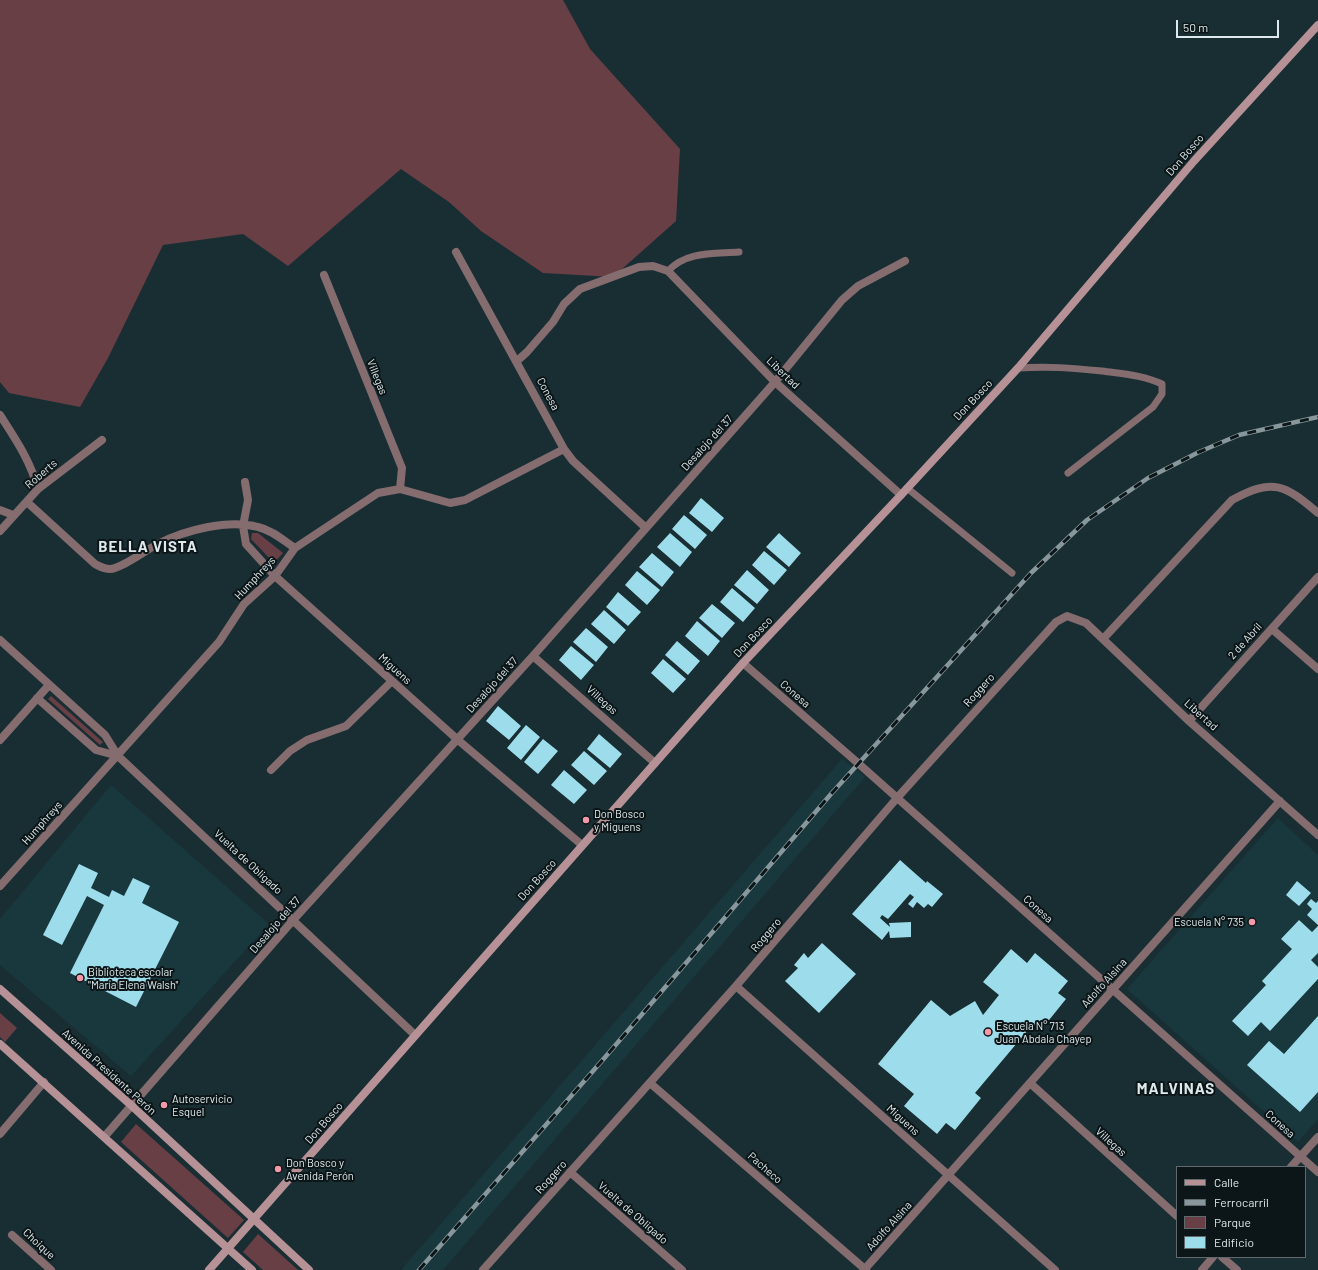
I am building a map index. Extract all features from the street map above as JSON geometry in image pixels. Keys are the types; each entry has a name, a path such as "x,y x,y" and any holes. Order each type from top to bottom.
{"street":[{"name":"Don Bosco","path":"209,1270 743,663 1018,368 1194,161 1318,25"},
{"name":"Conesa","path":"456,252 564,449 573,461 646,528"},
{"name":"Desalojo del 37","path":"105,1136 294,920 458,740 776,382 842,300 858,286 905,261"},
{"name":"Libertad","path":"517,361 527,352 553,322 564,304 580,289 639,267 653,266 668,271 776,382 901,495"},
{"name":"Villegas","path":"324,275 402,468 400,489"},
{"path":"0,415 26,456 32,468 38,489"},
{"name":"Roberts","path":"0,530 38,489 102,440"},
{"name":"Humphreys","path":"0,886 219,642 244,604 275,576 295,548 378,493 400,489 450,503 465,500 564,449"},
{"name":"Miguens","path":"245,482 248,500 243,526 246,544 275,576 458,740 582,846"},
{"path":"1103,639 1232,500 1264,486 1281,487 1300,498 1318,513"},
{"path":"27,502 95,564 104,569 114,568 159,543 198,529 228,523 258,527 277,536 295,548"},
{"path":"0,510 13,515"},
{"name":"2 de Abril","path":"1189,721 1318,576"},
{"name":"Libertad","path":"1067,616 1086,623 1189,721 1318,835"},
{"name":"Roggero","path":"483,1270 736,986 897,798 1056,622 1067,616"},
{"path":"1272,628 1318,669"},
{"name":"Vuelta de Obligado","path":"0,640 105,735 118,756 415,1035"},
{"name":"Villegas","path":"533,656 655,763"},
{"name":"Conesa","path":"743,663 1318,1172"},
{"path":"271,770 290,750 307,740 346,726 392,681"},
{"path":"0,740 49,684"},
{"name":"Vuelta de Obligado","path":"37,698 96,750 118,756"},
{"name":"Adolfo Alsina","path":"865,1270 1280,801"},
{"name":"Miguens","path":"736,986 1055,1270"},
{"name":"Avenida Presidente Perón","path":"0,989 132,1106 309,1270"},
{"path":"0,1044 105,1136 252,1270"},
{"path":"0,1134 44,1082"},
{"name":"Pacheco","path":"650,1083 865,1270"},
{"name":"Villegas","path":"1030,1083 1176,1215"},
{"path":"1292,1166 1318,1136"},
{"name":"Vuelta de Obligado","path":"570,1172 682,1270"},
{"name":"Choique","path":"12,1235 51,1270"},
{"path":"1202,1270 1212,1258"},
{"path":"1223,1258 1237,1270"}],"lane":[{"path":"668,271 675,263 695,255 739,252"},
{"path":"1018,368 1050,366 1130,374 1149,378 1162,384 1162,394 1153,407 1068,473"},
{"path":"907,488 1012,573"}],"shaded area":[{"path":"842,759 865,777 443,1270 401,1270"},
{"path":"111,785 269,924 131,1076 0,965 0,919"},
{"name":"Escuela N° 735","path":"1278,818 1318,855 1318,1119 1298,1142 1127,989"}],"green space":[{"path":"0,0 563,0 590,49 680,149 676,221 613,277 543,273 481,231 449,202 401,169 288,266 243,234 163,245 108,358 80,407 9,393 0,382"},
{"path":"252,533 258,533 283,553 274,563 251,539"},
{"path":"51,696 103,742 100,745 48,699"},
{"path":"0,1013 17,1028 5,1042 0,1037"},
{"path":"136,1124 244,1220 228,1238 121,1142"},
{"path":"258,1234 298,1270 263,1270 243,1252"}],"building":[{"path":"701,498 724,518 712,532 689,513"},
{"path":"684,515 707,535 695,549 672,529"},
{"path":"670,533 692,552 680,567 657,547"},
{"path":"779,533 801,553 789,567 766,547"},
{"path":"764,551 787,570 774,585 752,565"},
{"path":"652,553 674,572 662,587 639,567"},
{"path":"747,570 769,590 757,604 734,585"},
{"path":"637,571 660,590 647,605 625,585"},
{"path":"732,588 755,608 743,622 720,602"},
{"path":"618,592 641,612 628,626 606,607"},
{"path":"712,604 735,623 722,638 699,618"},
{"path":"604,610 626,630 614,644 591,624"},
{"path":"697,621 720,641 708,656 685,636"},
{"path":"586,628 608,647 596,662 573,642"},
{"path":"677,641 700,661 688,675 665,655"},
{"path":"571,646 594,665 581,680 559,660"},
{"path":"663,659 686,679 673,693 651,673"},
{"path":"498,706 521,726 509,740 486,721"},
{"path":"526,725 540,737 521,760 507,748"},
{"path":"599,734 622,754 610,768 587,749"},
{"path":"543,739 558,751 538,774 524,762"},
{"path":"584,751 607,771 594,785 571,765"},
{"path":"564,770 587,790 574,804 551,785"},
{"path":"900,860 926,883 927,881 943,894 932,907 928,904 924,908 917,902 913,908 908,904 914,897 910,894 888,919 882,915 880,918 890,927 889,923 911,922 911,937 890,938 889,931 882,940 852,914"},
{"path":"79,864 98,873 91,888 109,897 112,890 124,896 133,878 150,886 142,903 179,922 136,1007 70,973 104,905 87,896 62,945 43,935"},
{"path":"1297,881 1311,893 1299,906 1286,895"},
{"path":"1311,899 1316,903 1318,901 1318,925 1307,915 1312,909 1307,904"},
{"path":"1299,920 1312,932 1318,926 1318,953 1311,960 1318,967 1318,979 1270,1031 1261,1022 1248,1036 1232,1021 1266,985 1262,981 1292,949 1281,939"},
{"path":"822,943 856,974 819,1013 785,981 798,968 794,965 804,953 808,958"},
{"path":"1011,949 1027,963 1035,953 1068,981 1058,993 1066,999 1041,1030 1033,1024 975,1093 981,1098 955,1130 946,1123 937,1134 904,1106 914,1094 878,1064 931,1000 950,1016 975,1001 983,1015 999,995 983,982"},
{"path":"1318,1016 1318,1092 1300,1112 1247,1065 1269,1041 1284,1054"}],"railway":[{"path":"419,1270 607,1055 831,794 1031,573 1087,520 1148,478 1199,452 1239,435 1318,417"}],"place":[{"name":"Don Bosco y Miguens","path":"586,820"},
{"name":"Escuela N° 735","path":"1252,922"},
{"name":"Biblioteca escolar \"María Elena Walsh\"","path":"80,978"},
{"name":"Escuela N° 713 Juan Abdala Chayep","path":"988,1032"},
{"name":"Autoservicio Esquel","path":"164,1105"},
{"name":"Don Bosco y Avenida Perón","path":"278,1169"}],"district":[{"name":"BELLA VISTA","path":"148,547"},
{"name":"MALVINAS","path":"1176,1089"}]}
